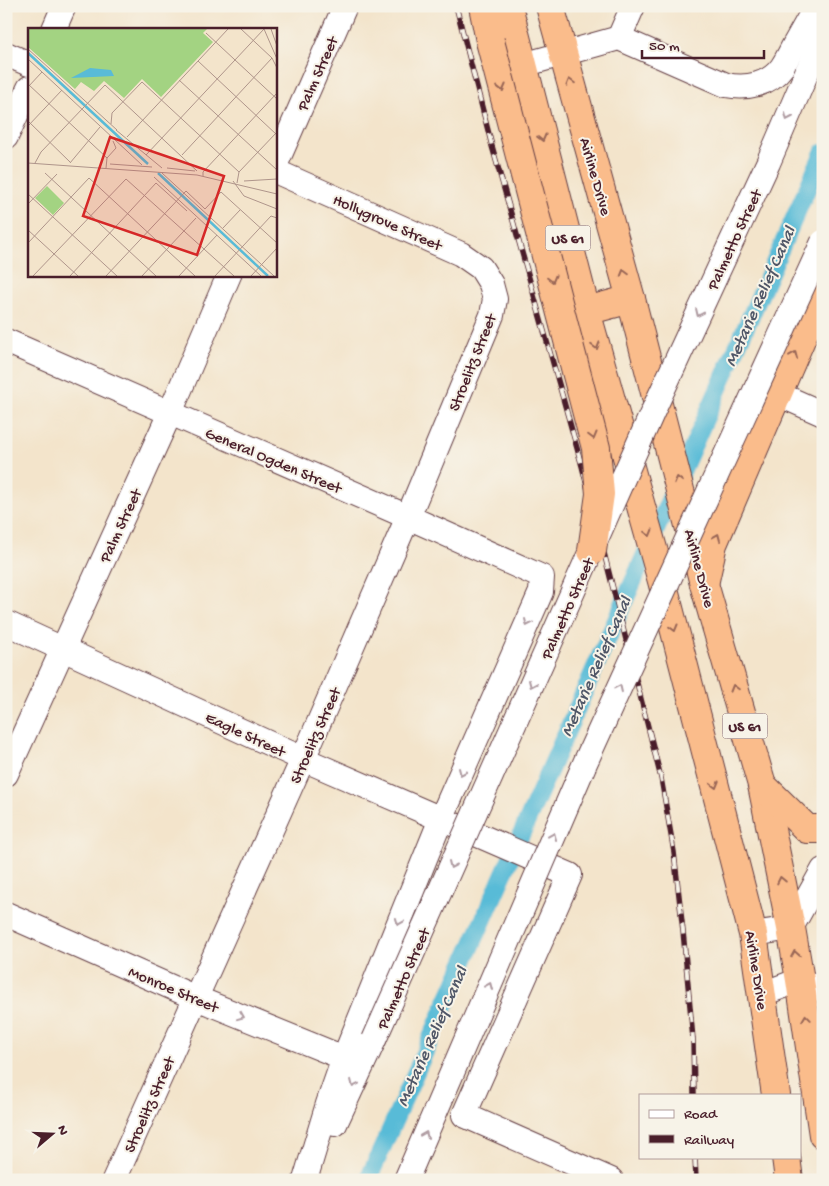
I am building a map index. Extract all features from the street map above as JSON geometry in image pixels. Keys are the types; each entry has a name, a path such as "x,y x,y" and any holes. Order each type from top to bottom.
{"highway":[{"path":"484,6 490,41 596,448 600,494 592,551"},
{"name":"Airline Drive","path":"508,6 586,311 662,581 753,934 776,1094"},
{"name":"Airline Drive","path":"550,6 631,299 704,584 762,785 791,928 811,985 823,1135"},
{"path":"704,584 713,544 823,288"},
{"path":"586,311 631,299"},
{"path":"762,785 808,830 823,830"},
{"path":"786,1158 789,1180"}],"street":[{"path":"54,28 64,6"},
{"name":"Palm Street","path":"276,164 345,6"},
{"path":"619,38 633,6"},
{"path":"523,65 619,38 726,85 752,86 772,77 782,67 816,6"},
{"name":"Palmetto Street","path":"309,1180 374,1040 653,411 768,163 823,36"},
{"path":"6,54 28,64"},
{"path":"6,138 28,90"},
{"name":"Hollygrove Street","path":"276,171 460,254 481,268 491,284"},
{"path":"406,1180 585,763 823,242"},
{"name":"Palm Street","path":"6,774 170,413 229,276"},
{"name":"Stroelitz Street","path":"114,1180 303,760 408,517 492,315 495,299 491,284"},
{"name":"General Ogden Street","path":"6,341 408,517 542,578"},
{"path":"778,394 823,414"},
{"name":"Palmetto Street","path":"305,1180 344,1058 441,819 541,592 542,578"},
{"name":"Eagle Street","path":"6,623 303,760 570,875 464,1115 611,1180"},
{"path":"753,934 791,928 823,870"},
{"name":"Monroe Street","path":"6,914 196,998 344,1058"},
{"path":"762,994 811,985"}],"waterway":[{"name":"Metarie Relief Canal","path":"368,1180 823,153"}],"railway":[{"path":"456,6 492,146 582,466 661,778 674,852 683,931 693,1039 694,1094"},
{"path":"695,1158 696,1180"}]}
